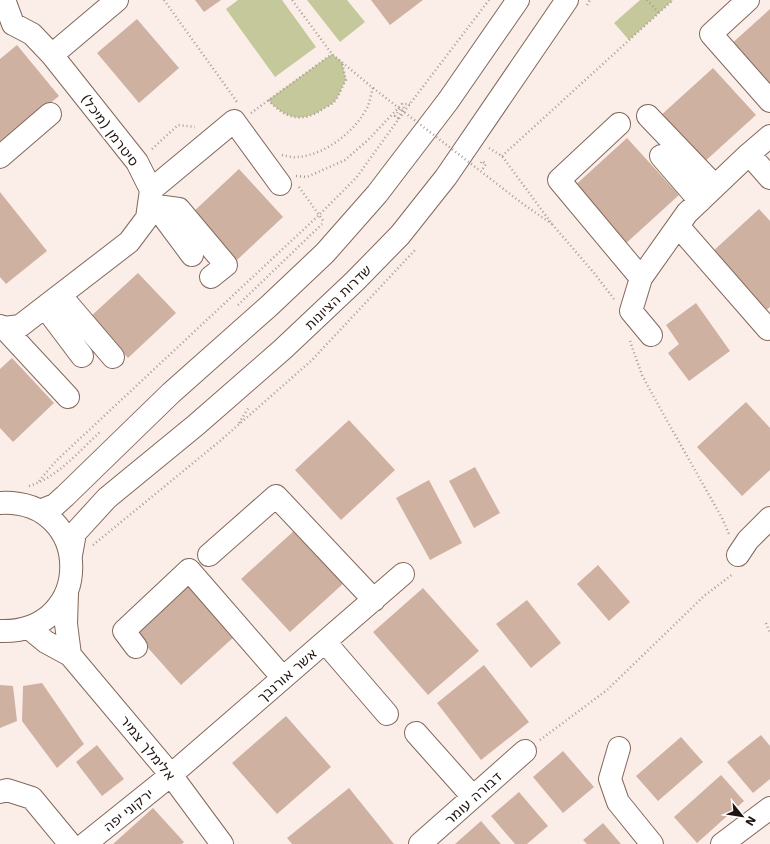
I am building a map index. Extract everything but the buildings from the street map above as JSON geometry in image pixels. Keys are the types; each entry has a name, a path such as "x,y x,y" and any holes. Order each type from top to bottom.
{"street":[{"path":"2,0 6,5 6,26"},
{"path":"52,55 117,0"},
{"path":"40,511 55,504 64,496 171,393 269,306 325,253 377,194 443,107 518,0"},
{"name":"שדרות הציונות","path":"80,552 75,533 107,498 196,425 283,349 355,281 400,235 446,177 567,0"},
{"path":"748,0 711,34 770,101"},
{"name":"סיטרמן (מיכל)","path":"6,26 32,34 52,55 137,162 150,197"},
{"path":"750,94 770,118"},
{"path":"0,157 50,114"},
{"path":"648,116 708,194"},
{"path":"2,327 20,326 129,242 147,218 150,197 234,121 291,184"},
{"path":"619,124 559,180 641,278"},
{"path":"651,335 631,311 641,278 687,213 770,136"},
{"path":"749,154 770,178"},
{"path":"661,156 708,194"},
{"path":"150,197 192,255"},
{"path":"150,197 179,209 226,265 211,277"},
{"path":"678,226 768,329 770,327"},
{"path":"52,301 82,356"},
{"path":"52,301 113,357"},
{"path":"2,327 68,397"},
{"path":"209,555 276,496 374,600"},
{"path":"0,503 12,502 27,505 40,511 55,522 65,538 80,552 67,593 66,624 70,655"},
{"path":"737,563 748,540 770,518"},
{"path":"136,647 124,631 189,570 283,678"},
{"name":"אשר אורנבך","path":"171,775 403,574"},
{"path":"0,631 14,632 29,628 45,620 58,608 67,593"},
{"name":"אלימלך צמיר","path":"29,628 46,642 70,655 171,775 222,844"},
{"path":"325,642 387,714"},
{"path":"416,733 473,798"},
{"path":"619,748 610,779 618,802 652,844"},
{"name":"דבורה עומר","path":"420,844 525,751"},
{"name":"ירקוני יפה","path":"85,844 171,775"},
{"path":"0,792 7,790 32,798 70,844"},
{"path":"722,844 770,808"}],"path":[{"path":"164,0 238,104"},
{"path":"292,0 332,54 400,109 523,204 552,224"},
{"path":"101,431 60,468 37,483 56,461 319,215 356,178 489,0"},
{"path":"647,0 659,13"},
{"path":"502,156 673,0"},
{"path":"247,115 332,54"},
{"path":"268,100 277,110 287,116 302,119 316,114 334,102 346,80 342,62"},
{"path":"282,154 297,158 316,153 336,143 353,127 368,106 373,88"},
{"path":"228,102 234,98"},
{"path":"324,222 291,184 290,174 307,178 345,160 368,140 402,104 410,104"},
{"path":"400,109 395,116 398,118 404,108 402,104"},
{"path":"410,118 415,112"},
{"path":"137,162 178,125 195,127 201,123"},
{"path":"488,148 502,156 552,224 594,273 616,302 631,311 630,343 642,375 722,518 737,563 606,690 525,751"},
{"path":"476,172 482,161 486,164 481,171"},
{"path":"236,306 329,217"},
{"path":"80,552 238,425"},
{"path":"766,623 770,633"}],"green space":[{"path":"238,0 282,0 316,47 275,77 226,9"},
{"path":"307,0 347,0 365,22 340,42"},
{"path":"640,0 673,0 629,40 614,23"},
{"path":"332,54 342,62 346,80 334,102 315,114 294,117 287,115 268,100"}]}
